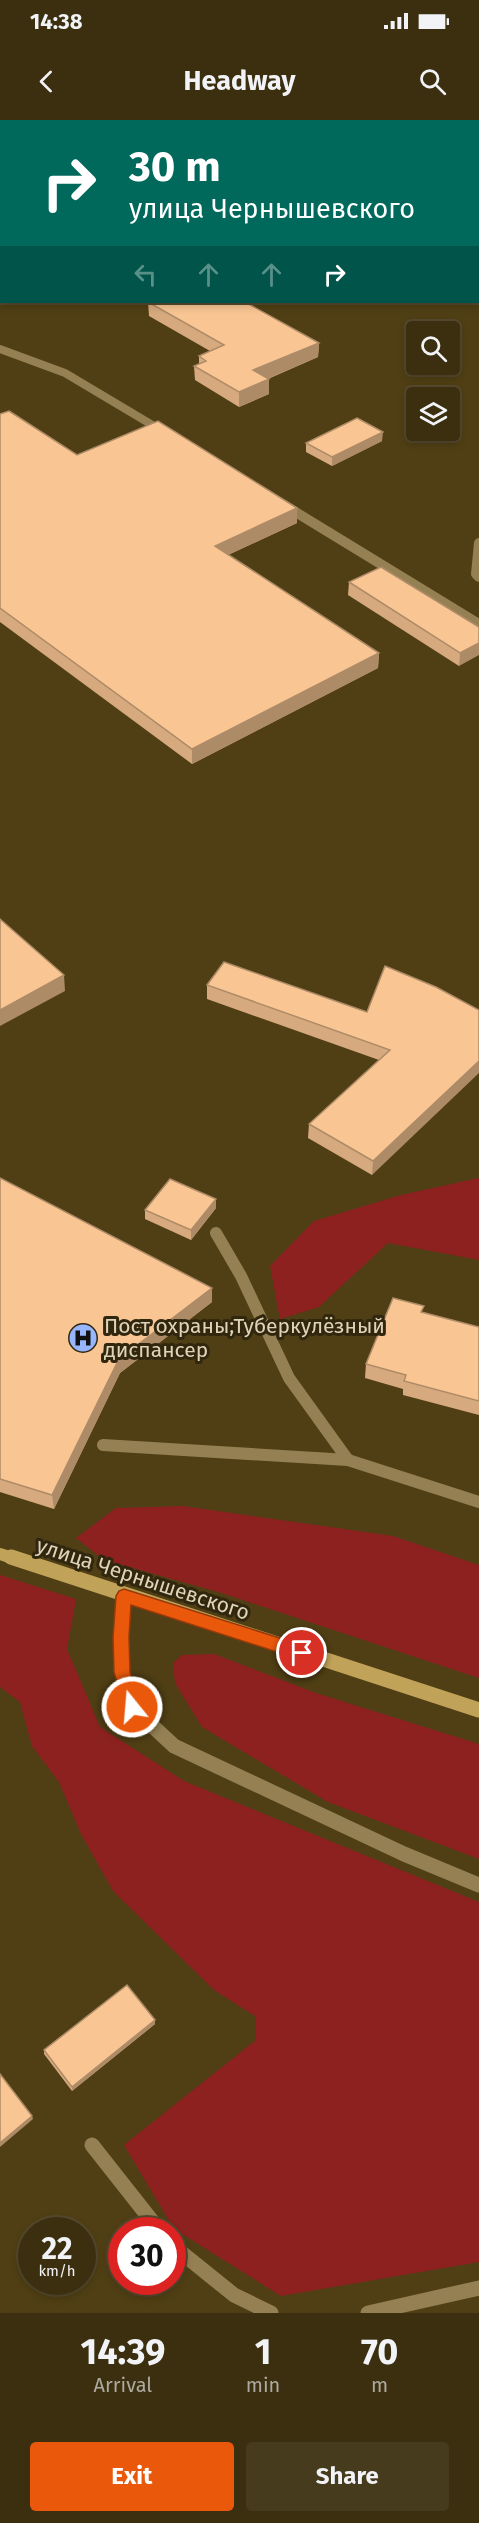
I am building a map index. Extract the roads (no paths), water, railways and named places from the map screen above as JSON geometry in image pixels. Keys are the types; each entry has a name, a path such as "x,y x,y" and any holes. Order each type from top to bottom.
{"main road":[{"name":"улица Чернышевского","path":"0,1554 479,1710"}],"street":[{"path":"0,349 21,354 66,372 177,440"},
{"path":"278,501 479,624"},
{"path":"479,543 476,574 479,577"},
{"path":"216,1233 241,1276 289,1378 348,1460"},
{"path":"103,1445 348,1460 479,1502"},
{"path":"124,1596 121,1637 122,1672 132,1707 174,1746 404,1854 479,1885"},
{"path":"92,2145 149,2217"},
{"path":"186,2256 234,2295 271,2313"},
{"path":"368,2313 479,2288"}],"place":[{"name":"Пост охраны;Туберкулёзный диспансер","path":"83,1338"}]}
